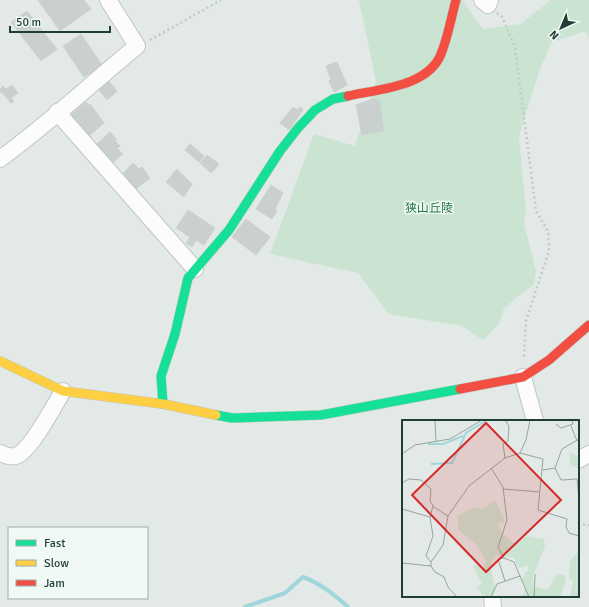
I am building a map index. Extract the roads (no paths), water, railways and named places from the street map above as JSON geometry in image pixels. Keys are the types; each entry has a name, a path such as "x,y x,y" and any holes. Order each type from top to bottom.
{"street":[{"path":"0,159 41,129 57,112 137,46 108,0"},
{"path":"163,404 161,376 175,334 188,278 229,230 280,151 298,128 316,110 333,99 402,84 420,77 432,68 441,55 456,0"},
{"path":"57,112 156,227 195,269"},
{"path":"0,361 63,391 163,404 232,418 321,415 523,377 536,370 549,360 589,325"},
{"path":"523,377 535,420"},
{"path":"0,453 9,457 19,455 35,438 63,391"},
{"path":"579,459 589,454"},
{"path":"492,597 493,607"}],"waterway":[{"path":"245,607 285,593 303,577 327,589 348,607"}],"park label":[{"name":"狭山丘陵","path":"429,208"}]}
